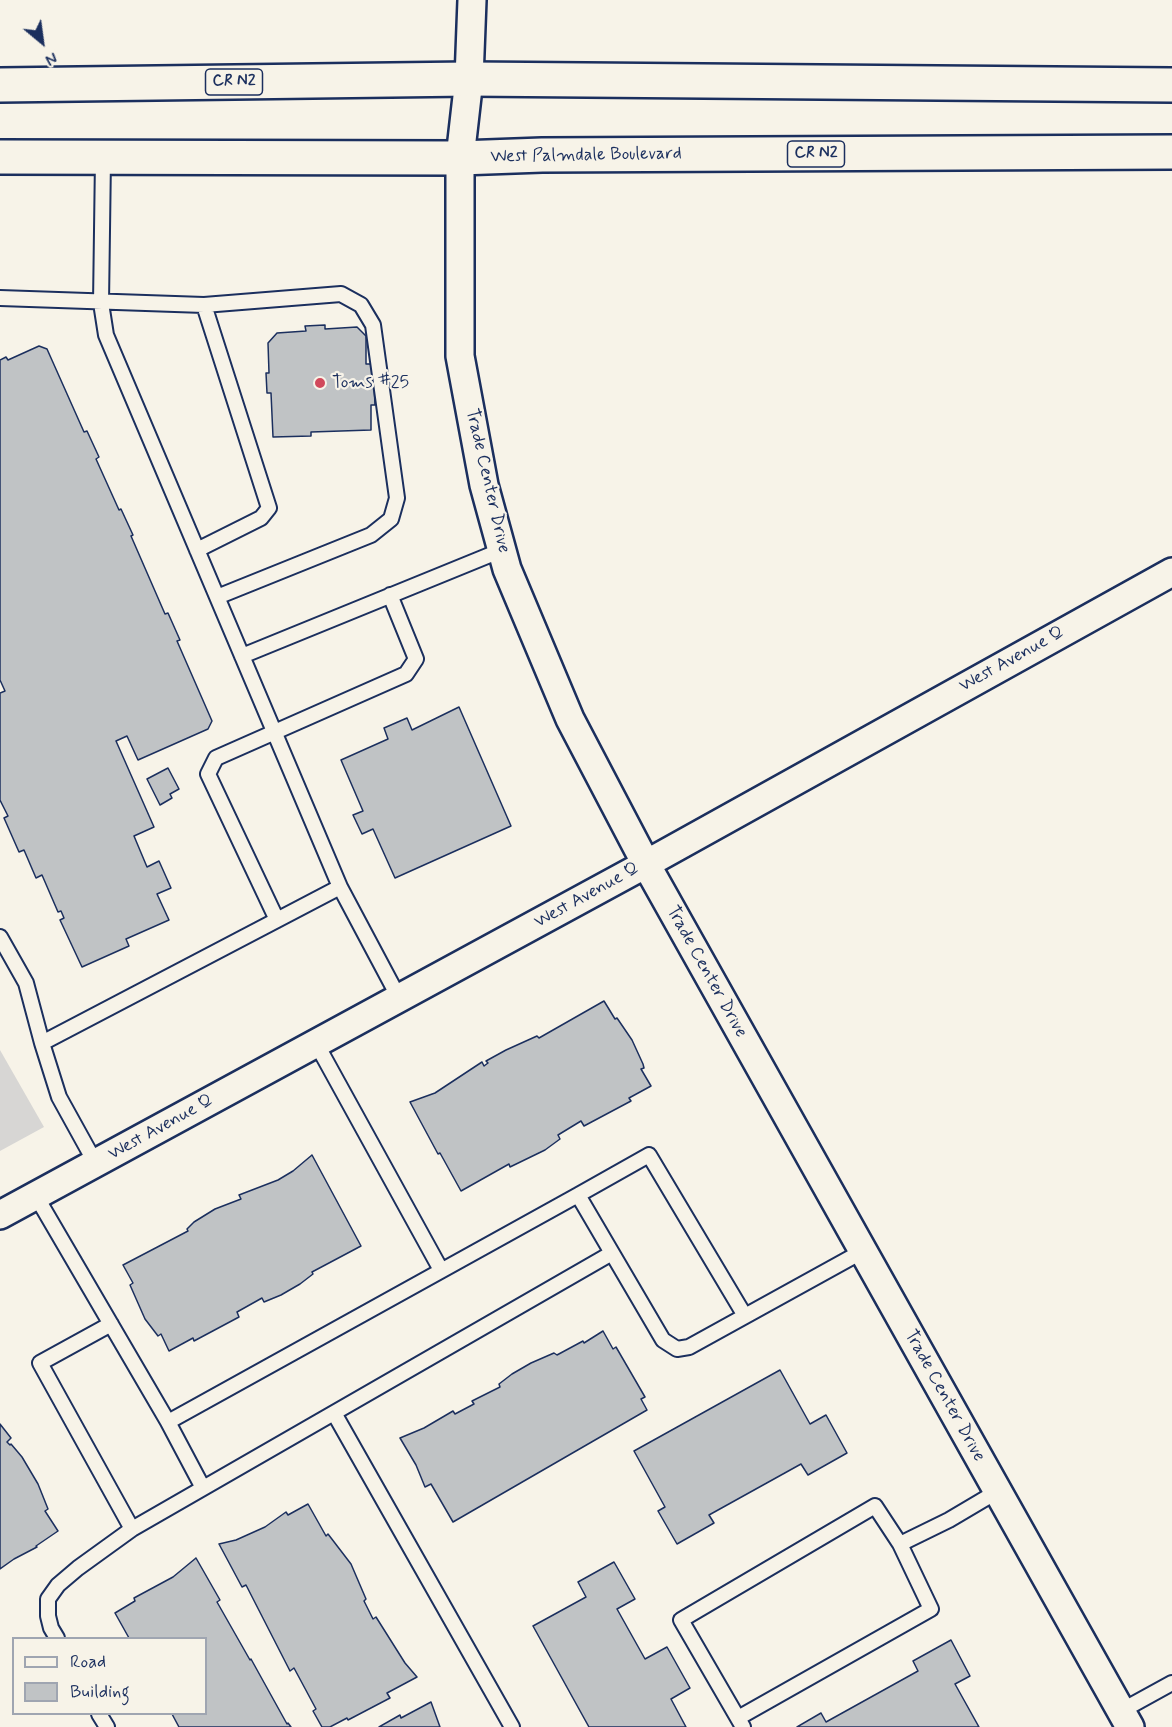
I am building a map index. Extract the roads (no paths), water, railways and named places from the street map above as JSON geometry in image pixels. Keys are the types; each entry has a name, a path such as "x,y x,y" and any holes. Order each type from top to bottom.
{"main road":[{"name":"CR N2","path":"0,85 469,78 1172,85"},
{"name":"West Palmdale Boulevard","path":"0,157 460,158 542,155 1172,152"}],"street":[{"name":"Trade Center Drive","path":"472,0 469,78 460,158 460,356 484,485 507,569 570,719 646,864 1126,1719"},
{"name":"West Avenue Q","path":"0,1215 646,864 1172,572"}],"lane":[{"path":"103,158 101,303 106,335 340,887 399,998"},
{"path":"0,298 204,305 341,294 361,306 373,325 397,498 391,519 371,535 217,597"},
{"path":"197,550 261,518 268,508 204,305"},
{"path":"242,656 502,550"},
{"path":"277,920 208,774 216,758 406,674 416,659 390,595"},
{"path":"42,1043 340,887"},
{"path":"0,937 26,983 59,1097 96,1164"},
{"path":"316,1043 441,1270"},
{"path":"168,1422 649,1155 745,1316"},
{"path":"578,1195 663,1340 677,1349 689,1347 863,1251"},
{"path":"36,1196 168,1422 203,1488"},
{"path":"57,1637 48,1616 48,1599 58,1585 72,1573 132,1529 612,1253"},
{"path":"111,1324 40,1364 132,1529"},
{"path":"334,1413 512,1727"},
{"path":"900,1544 949,1520 998,1491"},
{"path":"875,1506 900,1544 931,1609 741,1722 681,1620 875,1506"},
{"path":"1126,1719 1172,1683"}],"place":[{"name":"Toms #25","path":"320,383"}]}
